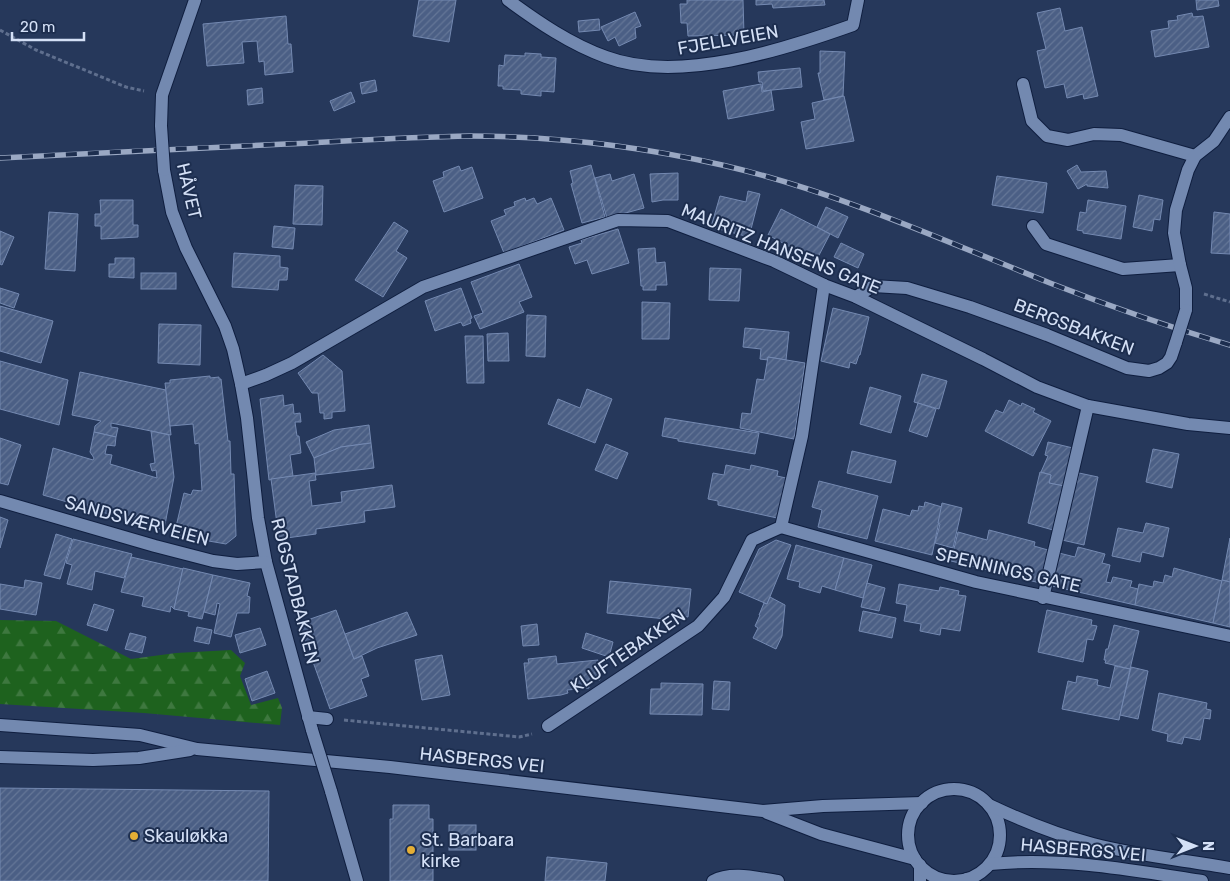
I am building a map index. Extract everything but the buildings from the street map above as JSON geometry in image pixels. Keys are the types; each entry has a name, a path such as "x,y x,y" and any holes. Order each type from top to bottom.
{"street":[{"name":"HÅVET","path":"195,0 162,95 161,126 164,170 172,212 186,248 225,326 241,384"},
{"name":"FJELLVEIEN","path":"508,0 547,28 606,57 647,67 682,68 785,48 853,25 858,0"},
{"path":"1023,84 1032,121 1047,136 1068,140 1094,134 1121,135 1195,156"},
{"name":"BERGSBAKKEN","path":"856,297 873,286 907,288 1005,319 1127,368 1149,371 1159,368 1171,357 1186,310 1186,288 1174,233 1176,210 1188,170 1195,156 1214,141 1230,117"},
{"name":"MAURITZ HANSENS GATE","path":"241,384 292,363 423,287 618,220 668,221 774,261 824,285 856,297 983,358 1037,388 1088,406 1188,424 1230,428"},
{"path":"1033,226 1046,244 1123,269 1180,265"},
{"path":"781,527 802,436 824,285"},
{"name":"ROGSTADBAKKEN","path":"241,384 266,562 308,717 357,881"},
{"path":"1043,598 1088,406"},
{"name":"SANDSVÆRVEIEN","path":"0,501 213,561 237,564 266,562"},
{"name":"SPENNINGS GATE","path":"781,527 976,582 1043,598 1230,636"},
{"name":"KLUFTEBAKKEN","path":"548,726 698,626 724,597 752,540 781,527"},
{"path":"308,717 327,719"},
{"name":"HASBERGS VEI","path":"0,725 140,735 197,749 409,769 763,811 823,806 922,803 932,795 956,789 979,797 989,805 1033,825 1094,844 1230,868"},
{"name":"HASBERGS VEI","path":"0,758 93,760 139,758 197,749"},
{"path":"920,881 918,862 910,848 908,836 914,813 922,803"},
{"name":"HASBERGS VEI","path":"763,811 822,834 918,862 928,872 942,879 957,881 967,880 984,870 998,850 1000,834 997,819 989,805"},
{"name":"HASBERGS VEI","path":"990,864 1027,861 1067,862 1122,868 1202,881"},
{"path":"713,881 725,876 778,881"}],"path":[{"path":"0,30 36,50 126,87 162,95"},
{"path":"1186,288 1230,302"},
{"path":"327,719 519,737 535,733 548,726"}],"green space":[{"path":"0,620 56,621 131,659 176,653 231,650 245,663 240,676 251,705 278,698 282,708 280,725 144,713 0,704"}],"railway":[{"path":"0,158 470,136 565,140 628,147 722,165 806,188 847,202 1094,300 1230,345"}],"place":[{"name":"Skauløkka","path":"134,836"},
{"name":"St. Barbara kirke","path":"411,850"}]}
